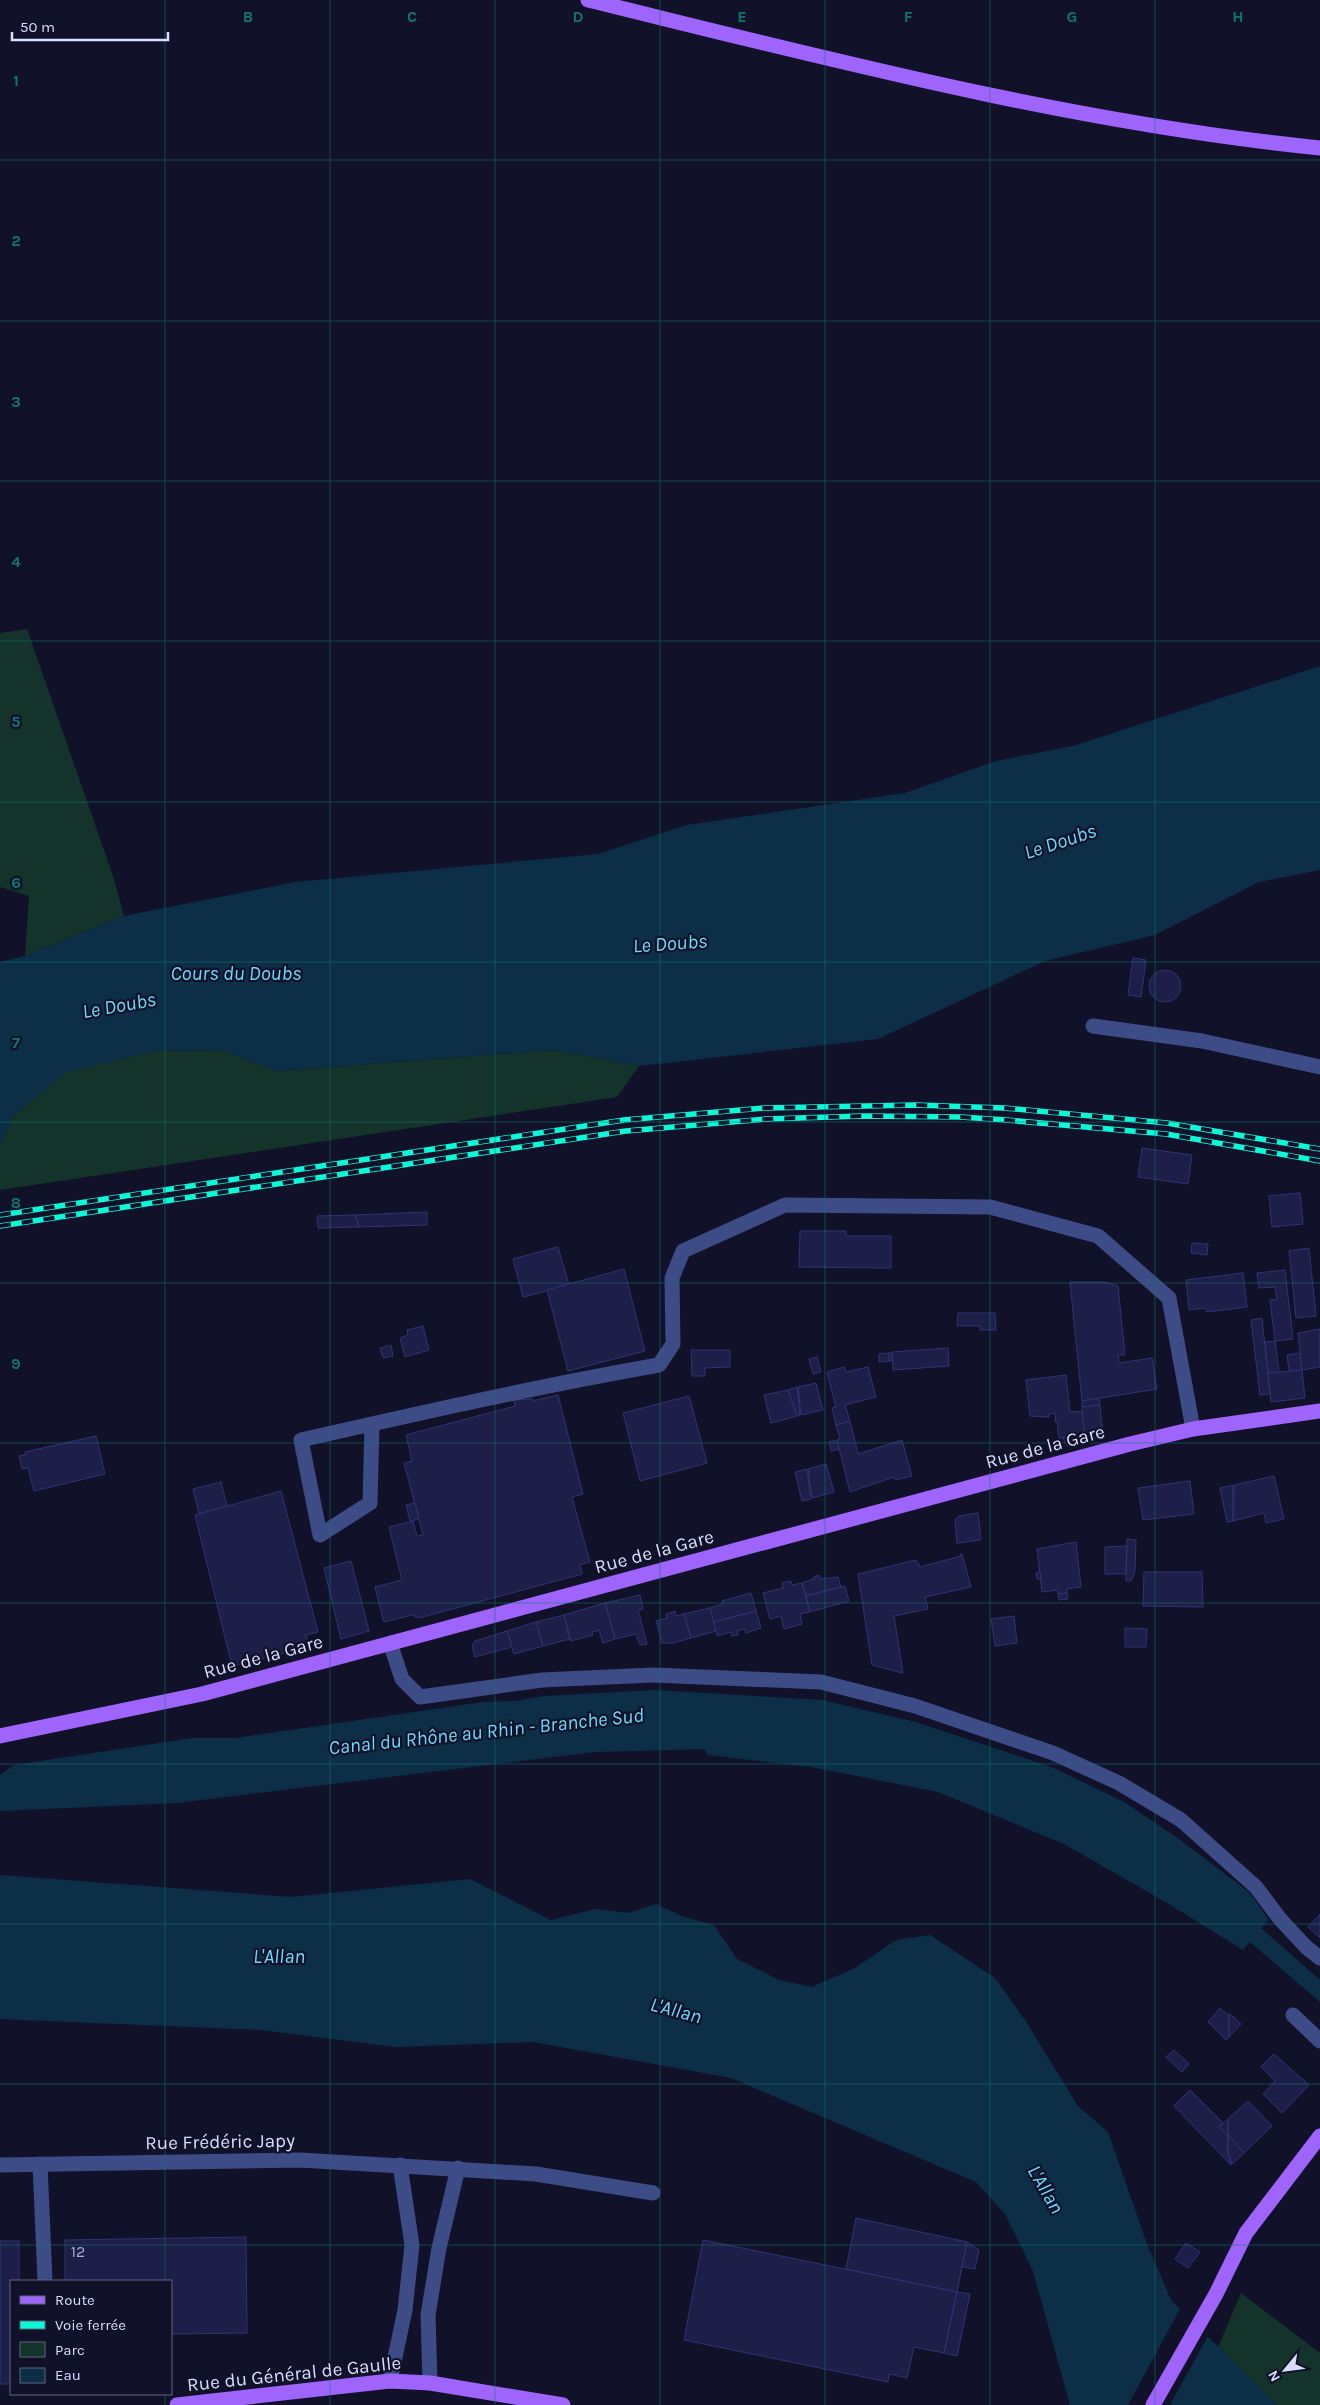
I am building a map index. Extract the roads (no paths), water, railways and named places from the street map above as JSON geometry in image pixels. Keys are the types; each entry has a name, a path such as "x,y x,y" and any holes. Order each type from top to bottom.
{"main road":[{"path":"588,0 836,61 1030,105 1275,144 1320,148"},
{"name":"Rue de la Gare","path":"0,1736 202,1694 1112,1449 1193,1429 1320,1411"},
{"path":"1153,2405 1216,2294 1246,2233 1320,2136"},
{"name":"Rue du Général de Gaulle","path":"177,2405 390,2381 430,2383 563,2405"}],"street":[{"path":"1093,1026 1202,1041 1320,1067"},
{"path":"372,1424 370,1504 320,1535 301,1440 536,1387 659,1365 673,1344 672,1278 683,1251 785,1205 795,1205 990,1207 1098,1236 1170,1298 1193,1429"},
{"path":"390,1643 402,1679 420,1697 542,1680 653,1675 821,1682 915,1706 1044,1749 1119,1783 1181,1820 1256,1887 1280,1919 1306,1947 1320,1958"},
{"path":"1293,2015 1320,2041"},
{"name":"Rue Frédéric Japy","path":"0,2165 300,2160 536,2174 653,2193"},
{"path":"40,2164 45,2280"},
{"path":"390,2381 405,2310 412,2245 400,2165"},
{"path":"430,2383 428,2315 439,2248 458,2168"}],"water":[{"path":"1320,666 1320,870 1259,882 1155,935 1045,961 878,1039 639,1066 554,1050 277,1071 222,1050 155,1051 67,1072 13,1116 0,1145 0,962 25,956 124,916 295,882 598,854 687,825 905,793 996,761 1073,746"},
{"name":"Canal du Rhône au Rhin - Branche Sud","path":"655,1690 822,1700 916,1722 1054,1768 1124,1802 1179,1839 1249,1892 1269,1920 1261,1928 1320,1980 1320,2002 1250,1942 1243,1950 1169,1904 1064,1844 938,1792 811,1767 708,1755 704,1749 595,1752 177,1803 0,1811 0,1775 14,1765 193,1738 235,1738 483,1702 515,1701 545,1696"},
{"name":"L'Allan","path":"0,1875 291,1897 470,1879 551,1920 596,1909 628,1913 656,1904 684,1917 714,1925 737,1959 779,1980 812,1987 855,1968 896,1940 930,1935 995,1978 1025,2020 1078,2106 1108,2132 1147,2244 1171,2300 1277,2405 1070,2405 1033,2271 1005,2214 976,2182 731,2078 533,2042 395,2047 261,2030 0,2019"}],"railway":[{"path":"0,1215 624,1120 765,1108 916,1105 1004,1108 1167,1123 1320,1149"},
{"path":"0,1226 626,1131 766,1119 863,1116 961,1117 1006,1120 1166,1134 1320,1161"}],"water label":[{"name":"Le Doubs","path":"1060,841"},
{"name":"Le Doubs","path":"670,943"},
{"name":"Cours du Doubs","path":"236,973"},
{"name":"Le Doubs","path":"119,1005"}]}
